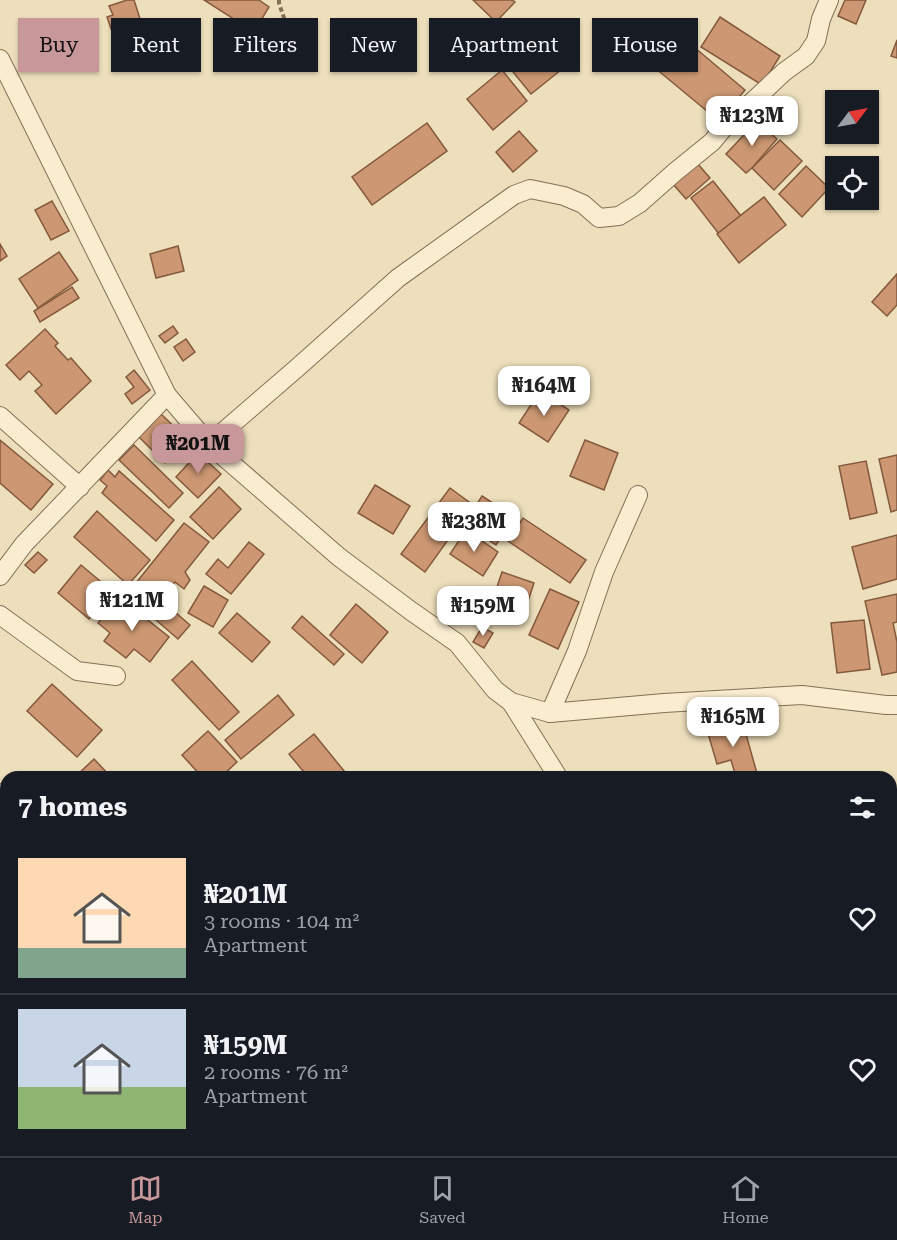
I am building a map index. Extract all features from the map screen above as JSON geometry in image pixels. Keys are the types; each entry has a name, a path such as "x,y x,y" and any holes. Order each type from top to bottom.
{"street":[{"path":"209,444 398,278 514,195 530,189 564,196 583,204 600,218 619,216 640,203 712,142 784,72 806,56 816,41 829,0"},
{"path":"0,59 167,395 209,444 339,557 457,643 495,690 511,702 554,771"},
{"path":"0,576 24,544 167,395"},
{"path":"0,416 80,487"},
{"path":"550,712 577,651 604,572 638,495"},
{"path":"0,615 77,671 116,676"},
{"path":"511,702 550,712 802,695 897,705"}],"path":[{"path":"279,0 284,18"}],"building":[{"path":"134,0 140,18 111,18 111,29 107,17 113,15 109,6"},
{"path":"204,0 259,0 269,7 262,18 232,18"},
{"path":"473,0 512,0 515,2 500,18 492,18"},
{"path":"845,0 866,0 856,24 838,16"},
{"path":"720,17 780,56 762,85 701,47"},
{"path":"897,40 897,58 891,56"},
{"path":"698,50 745,90 719,121 660,72 698,72"},
{"path":"500,72 504,72 527,101 493,130 467,99"},
{"path":"513,72 558,72 531,94"},
{"path":"757,121 777,139 746,173 726,154"},
{"path":"427,123 447,151 372,205 352,177"},
{"path":"519,131 537,151 513,172 496,152"},
{"path":"780,140 802,161 774,190 752,168"},
{"path":"697,163 710,178 686,199 673,184"},
{"path":"806,166 825,184 825,192 802,217 779,194"},
{"path":"713,181 741,216 719,234 691,198"},
{"path":"764,197 786,225 739,263 717,234"},
{"path":"52,201 69,231 51,240 35,210"},
{"path":"0,244 7,256 0,261"},
{"path":"178,246 184,271 156,278 150,254"},
{"path":"59,252 78,280 38,308 19,279"},
{"path":"897,274 897,305 887,316 872,302"},
{"path":"72,287 79,298 40,322 34,311"},
{"path":"173,326 178,333 165,343 159,336"},
{"path":"45,329 58,343 55,346 68,360 71,358 91,381 56,414 35,391 42,385 29,371 20,380 6,365"},
{"path":"186,339 195,352 183,361 174,347"},
{"path":"134,370 150,390 132,404 125,394 134,387 126,377"},
{"path":"540,391 569,410 548,442 519,423"},
{"path":"161,414 188,440 165,463 139,437"},
{"path":"0,440 53,484 31,510 0,483"},
{"path":"585,440 618,453 604,490 570,476"},
{"path":"134,445 183,493 169,508 119,460"},
{"path":"198,453 221,474 198,498 176,477"},
{"path":"897,455 897,510 891,512 879,459"},
{"path":"866,461 877,513 850,519 839,466"},
{"path":"108,470 115,477 119,471 174,520 156,541 102,493 107,486 100,480"},
{"path":"375,485 410,506 393,534 358,513"},
{"path":"219,487 241,509 213,539 190,517"},
{"path":"450,488 473,505 425,572 401,554"},
{"path":"482,496 514,517 496,545 464,524"},
{"path":"97,511 150,560 128,585 74,537"},
{"path":"523,518 586,560 570,583 508,541"},
{"path":"184,523 209,542 185,572 190,580 184,589 175,582 155,606 132,588"},
{"path":"466,530 498,552 483,576 450,554"},
{"path":"897,535 897,579 863,589 852,547"},
{"path":"249,542 264,554 231,594 206,574 218,559 228,568"},
{"path":"38,552 47,560 34,573 25,565"},
{"path":"81,565 112,591 89,619 58,593"},
{"path":"502,572 534,583 522,619 490,608"},
{"path":"204,586 228,600 213,627 188,613"},
{"path":"550,589 579,602 558,649 529,635"},
{"path":"897,594 897,622 893,623 897,642 897,672 882,675 865,601"},
{"path":"119,597 169,637 150,662 134,649 126,658 104,641 110,633 98,623"},
{"path":"356,604 388,632 362,663 330,635"},
{"path":"168,606 190,625 178,639 156,620"},
{"path":"237,613 270,642 252,662 219,633"},
{"path":"302,616 344,654 334,665 292,628"},
{"path":"864,620 870,669 837,673 831,623"},
{"path":"482,627 493,633 484,648 473,642"},
{"path":"192,661 239,712 219,730 172,680"},
{"path":"52,684 102,730 77,757 27,711"},
{"path":"278,695 294,715 241,759 225,740"},
{"path":"742,720 756,771 734,771 731,760 717,764 707,730"},
{"path":"208,731 237,762 227,771 197,771 182,755"},
{"path":"314,734 344,771 303,771 289,754"},
{"path":"94,759 105,771 81,771"}]}
